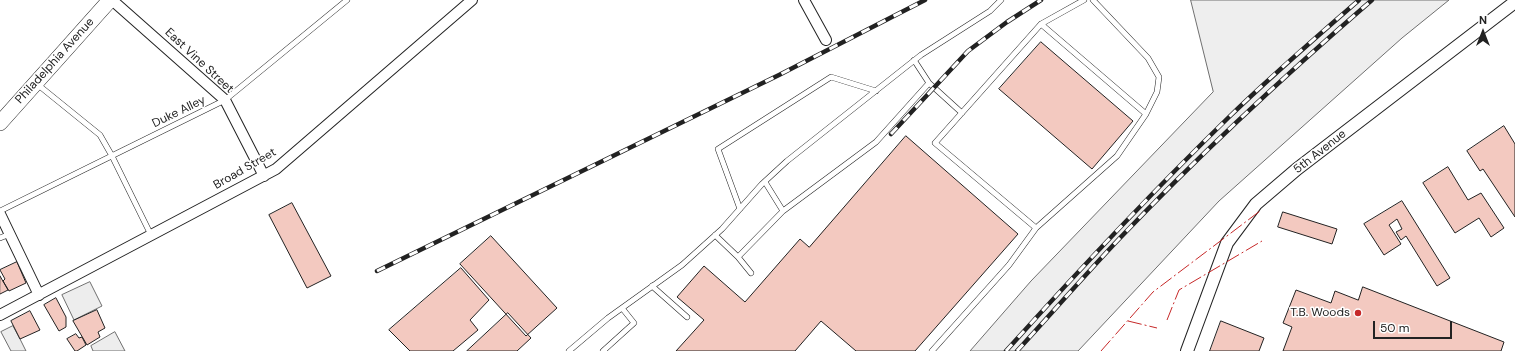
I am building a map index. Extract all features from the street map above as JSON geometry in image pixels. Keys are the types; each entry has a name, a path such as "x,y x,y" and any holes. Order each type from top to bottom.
{"main road":[{"name":"Philadelphia Avenue","path":"0,123 111,0"}],"street":[{"name":"East Vine Street","path":"111,0 225,100 264,176"},
{"name":"Broad Street","path":"0,315 276,169 472,0"},
{"path":"804,0 826,40"},
{"name":"5th Avenue","path":"1187,351 1227,243 1256,204 1297,169 1515,2"},
{"path":"0,213 39,294"}],"lane":[{"name":"Duke Alley","path":"0,213 225,100 347,0"},
{"path":"569,351 608,318 682,265 715,235 786,161 921,54 990,11 1001,0"},
{"path":"1036,228 935,143 1041,24 1084,0"},
{"path":"932,351 1009,265 1036,228 1117,156 1146,114 1157,92 1160,76 1148,58 1093,0"},
{"path":"1041,24 1146,114"},
{"path":"914,60 929,83 962,113"},
{"path":"740,209 718,150 831,77 876,91"},
{"path":"36,83 100,135 151,235"},
{"path":"738,257 783,211 876,142 929,83"},
{"path":"765,182 783,211"},
{"path":"0,238 10,234"},
{"path":"715,235 738,257 751,273"},
{"path":"652,286 687,317"},
{"path":"603,351 634,323 622,308"}],"shaded area":[{"path":"1191,0 1449,0 1402,38 1219,201 1078,351 970,351 1031,281 1213,92"},
{"path":"90,282 102,306 74,320 62,295"},
{"path":"13,326 26,351 11,351 1,332"},
{"path":"115,332 125,351 93,351 91,346"}],"building":[{"path":"1041,42 1133,121 1092,169 999,89"},
{"path":"1504,126 1515,144 1515,217 1483,169 1480,171 1467,151"},
{"path":"906,136 1018,234 915,351 856,351 821,321 795,351 676,351 704,320 677,297 704,266 745,302 800,239 809,247"},
{"path":"1448,167 1468,200 1481,193 1504,228 1491,237 1479,218 1455,233 1423,183"},
{"path":"1402,201 1450,278 1437,286 1406,236 1401,240 1396,232 1402,229 1397,219 1389,225 1401,244 1384,255 1364,224"},
{"path":"292,203 331,276 307,288 269,215"},
{"path":"1283,212 1337,229 1332,244 1278,227"},
{"path":"491,236 557,308 526,336 460,264"},
{"path":"17,262 26,283 9,291 3,281 5,279 0,270"},
{"path":"461,268 489,300 470,320 478,330 453,351 410,351 389,330"},
{"path":"0,276 8,290 0,294"},
{"name":"T.B. Woods","path":"1363,287 1504,342 1501,351 1283,351 1292,327 1283,323 1296,290 1331,303 1335,291 1358,300"},
{"path":"56,298 66,317 66,327 59,331 44,305"},
{"path":"97,310 105,328 98,332 100,337 87,345 73,321"},
{"path":"30,311 40,330 20,339 11,321"},
{"path":"508,313 531,338 517,351 467,351"},
{"name":"T.B. Woods","path":"1221,321 1264,338 1259,351 1210,351"},
{"path":"76,334 79,338 82,337 86,345 75,351 67,339"}],"railway":[{"path":"377,271 779,75 925,0"},
{"path":"891,134 968,51 1007,22 1041,0"},
{"path":"1006,351 1060,291 1199,146 1260,88 1359,0"},
{"path":"1017,351 1106,253 1180,177 1274,87 1372,0"}],"power":[{"path":"1101,351 1153,292 1260,211"},
{"path":"1167,320 1179,290 1262,241"},
{"path":"1128,321 1157,328"}],"place":[{"name":"T.B. Woods","path":"1358,313"}]}
